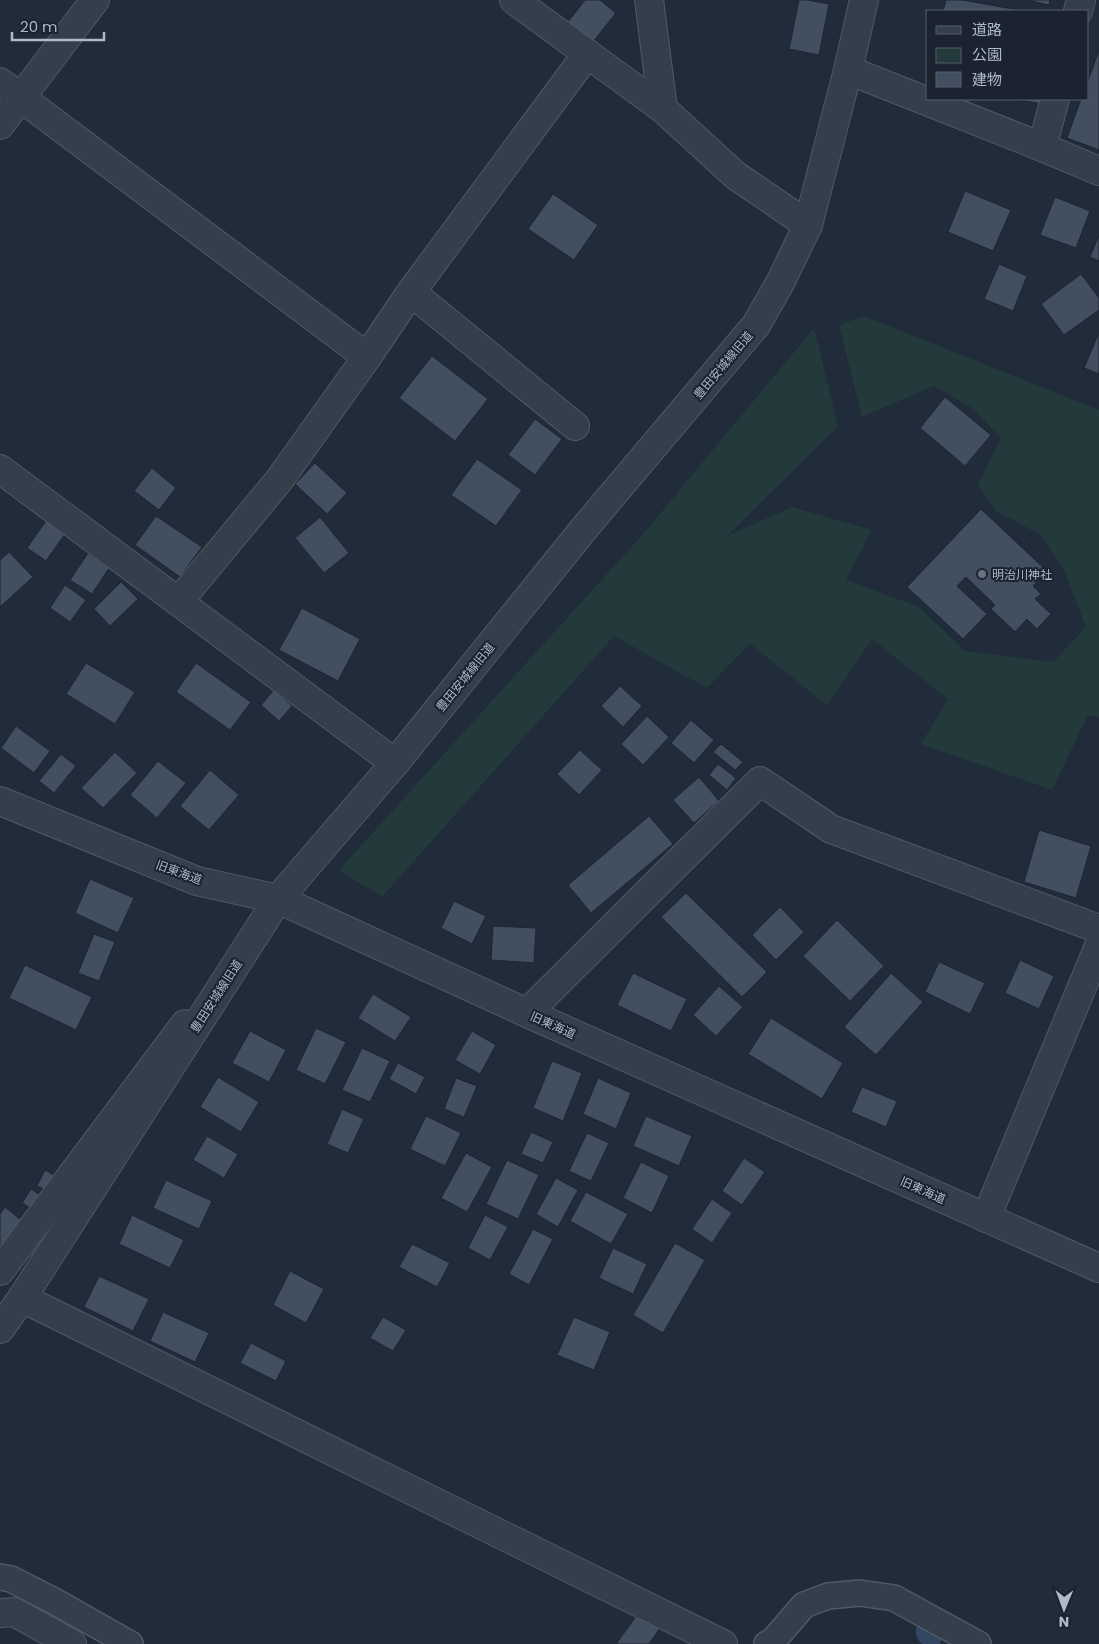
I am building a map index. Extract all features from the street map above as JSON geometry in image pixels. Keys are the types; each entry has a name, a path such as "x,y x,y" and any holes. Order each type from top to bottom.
{"street":[{"path":"0,125 95,0"},
{"path":"514,0 663,109 735,174 808,225"},
{"path":"649,0 663,109"},
{"name":"豊田安城線旧道","path":"0,1329 22,1298 278,899 395,763 587,525 756,325 780,283 808,225 864,0"},
{"path":"179,601 280,479 411,292 587,54"},
{"path":"848,70 1099,171"},
{"path":"0,82 367,357"},
{"path":"1042,147 1055,100"},
{"path":"411,292 575,426"},
{"path":"0,469 395,763"},
{"path":"527,1013 760,781 831,829 1099,929"},
{"name":"旧東海道","path":"0,801 197,881 278,899 527,1013 1099,1268"},
{"path":"0,1271 278,899"},
{"path":"986,1218 1099,946"},
{"path":"22,1298 717,1643"},
{"path":"0,1577 11,1579 54,1601 130,1644"},
{"path":"767,1644 773,1641 804,1605 828,1596 860,1593 894,1598 978,1644"},
{"path":"0,1613 14,1612 72,1644"}],"green space":[{"path":"864,316 1099,410 1099,717 1088,715 1052,790 921,744 948,699 872,639 827,705 750,644 707,688 614,636 382,897 339,870 644,533 814,328 838,426 727,536 792,507 872,530 846,580 919,607 965,651 1053,662 1086,627 1065,572 1041,535 996,511 978,485 1001,438 972,408 934,386 862,417 839,325"}],"water":[{"path":"917,1623 944,1636 941,1644 922,1644 916,1634"}],"building":[{"path":"585,0 600,0 616,13 592,43 567,23"},
{"path":"799,0 829,4 819,55 789,49"},
{"path":"946,0 963,0 1018,10 943,10"},
{"path":"1026,0 1050,0 1049,5"},
{"path":"1099,50 1099,150 1067,138 1081,100 1089,100 1089,78"},
{"path":"1020,100 1042,100 1041,104"},
{"path":"965,191 1011,210 993,251 948,232"},
{"path":"553,194 598,225 574,260 528,229"},
{"path":"1055,197 1090,211 1076,248 1040,235"},
{"path":"1099,235 1099,261 1090,257"},
{"path":"999,264 1027,276 1013,311 984,299"},
{"path":"1081,274 1099,298 1099,310 1064,335 1041,304"},
{"path":"1099,332 1099,374 1084,368"},
{"path":"432,356 488,399 455,441 399,398"},
{"path":"945,397 991,435 965,466 920,428"},
{"path":"535,419 562,439 535,475 508,455"},
{"path":"477,459 522,490 496,526 451,495"},
{"path":"315,463 347,493 327,514 295,484"},
{"path":"152,468 176,488 159,510 134,491"},
{"name":"明治川神社","path":"981,509 1047,571 1033,586 1041,594 1035,599 1051,614 1037,629 1027,619 1015,632 991,609 995,605 966,577 957,586 987,614 963,639 907,587"},
{"path":"156,516 202,547 180,577 135,545"},
{"path":"320,517 349,553 324,573 295,538"},
{"path":"46,521 65,534 46,561 27,548"},
{"path":"9,552 33,577 0,607 0,560"},
{"path":"88,553 109,568 92,594 70,580"},
{"path":"121,582 138,599 110,626 94,609"},
{"path":"65,585 86,600 70,622 50,608"},
{"path":"302,608 360,639 338,681 279,650"},
{"path":"86,663 135,692 115,724 66,694"},
{"path":"196,663 251,702 230,730 176,692"},
{"path":"620,686 642,706 623,727 601,706"},
{"path":"274,690 292,706 279,721 261,705"},
{"path":"647,716 669,737 643,765 621,744"},
{"path":"691,720 714,740 694,763 671,743"},
{"path":"16,726 50,751 34,773 1,748"},
{"path":"721,744 743,762 735,770 713,752"},
{"path":"580,750 602,770 579,795 557,774"},
{"path":"115,752 137,773 103,808 81,788"},
{"path":"61,754 76,766 54,793 39,781"},
{"path":"158,761 186,783 157,818 130,795"},
{"path":"718,764 736,778 727,790 709,775"},
{"path":"210,770 239,795 209,830 180,806"},
{"path":"699,777 719,801 694,823 673,800"},
{"path":"649,816 673,844 591,913 568,885"},
{"path":"1039,830 1091,846 1076,898 1024,882"},
{"path":"90,879 134,898 118,933 75,913"},
{"path":"686,893 767,972 742,997 661,917"},
{"path":"454,901 486,916 472,944 441,928"},
{"path":"780,907 804,932 776,960 752,935"},
{"path":"837,920 884,966 850,1001 803,956"},
{"path":"493,926 536,928 534,963 491,960"},
{"path":"94,934 115,942 99,981 78,973"},
{"path":"1020,960 1054,976 1039,1009 1005,993"},
{"path":"939,962 985,983 970,1014 925,992"},
{"path":"25,965 92,997 76,1030 9,998"},
{"path":"633,973 687,999 671,1031 617,1005"},
{"path":"891,973 923,1002 876,1055 844,1027"},
{"path":"719,986 743,1007 716,1036 693,1015"},
{"path":"373,994 411,1017 395,1041 358,1018"},
{"path":"771,1018 843,1063 822,1099 748,1054"},
{"path":"316,1028 346,1042 325,1084 296,1070"},
{"path":"250,1031 286,1050 269,1082 232,1063"},
{"path":"472,1031 496,1045 480,1074 455,1060"},
{"path":"362,1048 390,1061 370,1102 342,1090"},
{"path":"552,1061 582,1073 563,1121 533,1108"},
{"path":"398,1063 425,1077 416,1094 389,1079"},
{"path":"218,1077 259,1102 241,1132 200,1107"},
{"path":"456,1078 477,1086 464,1117 444,1109"},
{"path":"598,1078 631,1093 616,1129 583,1114"},
{"path":"862,1087 897,1101 886,1127 851,1112"},
{"path":"342,1109 364,1119 348,1153 327,1144"},
{"path":"426,1116 461,1133 445,1166 410,1149"},
{"path":"646,1116 692,1136 679,1166 633,1146"},
{"path":"531,1132 553,1142 543,1163 521,1154"},
{"path":"587,1133 609,1143 591,1181 569,1171"},
{"path":"207,1136 238,1154 224,1178 193,1160"},
{"path":"466,1153 492,1167 467,1212 441,1198"},
{"path":"744,1158 765,1172 742,1205 722,1191"},
{"path":"507,1160 539,1175 518,1219 486,1204"},
{"path":"641,1162 669,1176 652,1213 623,1198"},
{"path":"45,1170 57,1177 49,1192 37,1186"},
{"path":"556,1178 578,1190 558,1227 536,1214"},
{"path":"166,1180 212,1201 199,1229 153,1208"},
{"path":"31,1189 43,1197 34,1210 22,1203"},
{"path":"586,1192 628,1214 611,1244 570,1221"},
{"path":"712,1199 732,1213 712,1243 692,1229"},
{"path":"5,1207 21,1220 0,1247 0,1214"},
{"path":"132,1215 184,1240 170,1268 119,1244"},
{"path":"485,1215 508,1227 490,1260 468,1248"},
{"path":"533,1229 553,1239 529,1285 509,1274"},
{"path":"675,1243 705,1260 663,1333 633,1315"},
{"path":"412,1244 450,1263 437,1287 399,1267"},
{"path":"613,1248 647,1264 633,1294 599,1278"},
{"path":"290,1271 324,1289 306,1323 273,1305"},
{"path":"99,1276 149,1299 133,1331 84,1307"},
{"path":"163,1312 209,1333 195,1362 150,1341"},
{"path":"383,1317 406,1330 393,1351 370,1338"},
{"path":"574,1317 610,1332 594,1370 557,1355"},
{"path":"251,1343 286,1361 276,1381 240,1363"},
{"path":"640,1611 662,1625 649,1644 616,1644"}],"place":[{"name":"明治川神社","path":"982,574"}]}
